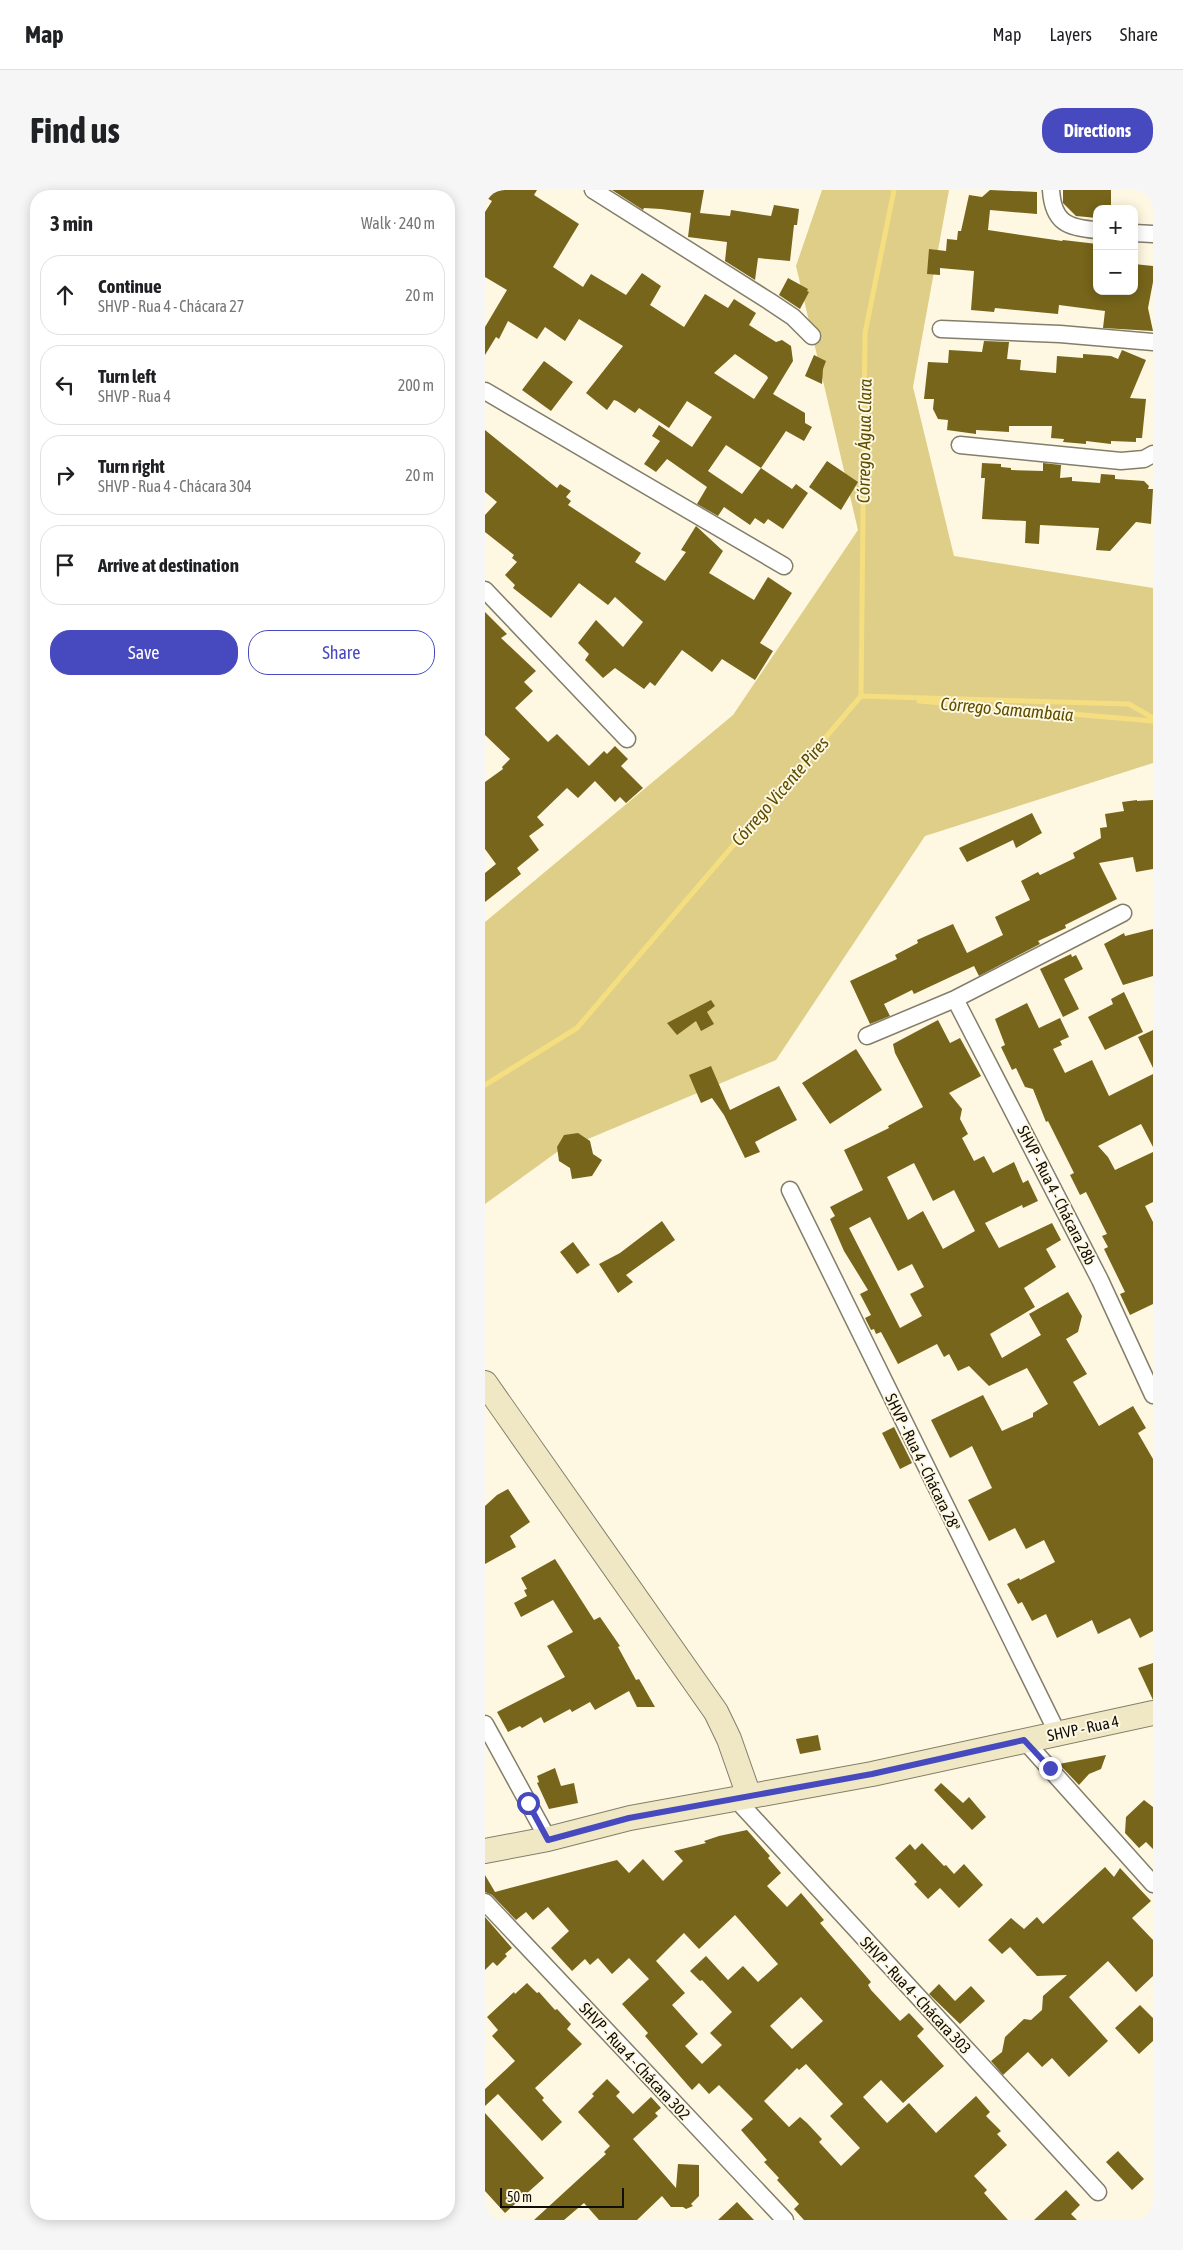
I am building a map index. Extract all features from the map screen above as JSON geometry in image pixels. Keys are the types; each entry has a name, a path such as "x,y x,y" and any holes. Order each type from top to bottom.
{"street":[{"path":"593,190 793,317 812,336"},
{"path":"1051,190 1052,205 1064,222 1071,227 1093,230"},
{"path":"1138,233 1153,234"},
{"path":"941,329 1060,334 1153,342"},
{"path":"485,391 784,566"},
{"path":"959,445 1121,461 1144,459 1153,454"},
{"path":"485,590 627,739"},
{"path":"867,1036 955,999 1123,913"},
{"name":"SHVP - Rua 4 - Chácara 28b","path":"955,999 1095,1272 1153,1395"},
{"name":"SHVP - Rua 4 - Chácara 28ª","path":"790,1190 1058,1734"},
{"path":"485,1383 716,1712 729,1739 742,1797"},
{"name":"SHVP - Rua 4","path":"485,1852 548,1840 629,1818 872,1774 1153,1713"},
{"path":"485,1724 548,1840"},
{"path":"1024,1740 1153,1884"},
{"name":"SHVP - Rua 4 - Chácara 303","path":"742,1797 1098,2192"},
{"name":"SHVP - Rua 4 - Chácara 302","path":"485,1902 785,2220"}],"shaded area":[{"path":"822,190 949,190 913,387 954,556 1153,588 1153,763 925,836 776,1060 557,1152 485,1204 485,922 733,715 858,530 796,266"}],"building":[{"path":"485,190 537,190 534,195 579,224 553,267 583,287 591,274 626,295 642,273 661,286 650,305 684,327 705,294 728,308 734,299 756,313 749,325 776,342 782,340 791,346 793,361 773,394 805,413 805,423 812,427 804,441 786,431 761,468 792,489 796,484 808,493 783,529 768,519 764,524 755,518 750,525 724,507 718,516 697,504 707,487 667,459 656,472 644,464 660,441 652,436 659,425 692,447 712,417 687,401 669,428 639,408 635,413 614,400 607,410 586,393 623,346 579,319 565,341 545,327 537,339 508,321 499,339 496,337 485,355 485,327 507,290 485,277 485,212 492,201 485,197","holes":["735,354 768,378 754,399 714,373","726,445 761,468 742,494 708,471"]},
{"path":"612,190 704,190 700,213 730,216 731,210 771,216 774,205 799,209 797,225 794,225 790,261 758,258 755,280 725,261 727,242 688,237 691,213 661,209 644,208 643,210"},
{"path":"990,190 1037,192 1037,214 990,210 988,230 1093,244 1093,295 1138,295 1138,264 1153,266 1153,282 1148,308 1153,331 1103,328 1105,311 1059,305 1058,314 995,308 994,312 971,310 974,271 940,268 940,275 927,274 929,249 946,251 947,239 957,240 958,231 961,231 969,195 982,197"},
{"path":"1063,190 1111,190 1111,205 1093,205 1093,218 1076,216 1063,203"},
{"path":"788,278 808,289 807,291 809,292 800,309 779,295"},
{"path":"984,341 1009,342 1007,359 1021,360 1020,370 1056,373 1057,356 1083,358 1083,354 1111,356 1118,359 1122,350 1146,360 1130,398 1146,399 1142,438 1136,438 1136,442 1111,441 1111,444 1086,441 1086,444 1063,442 1064,439 1051,438 1052,426 1009,426 1009,432 976,430 976,434 947,430 948,420 938,419 933,409 934,399 924,399 928,362 948,363 949,350 982,352"},
{"path":"814,355 826,361 823,369 822,384 805,376"},
{"path":"544,361 573,382 551,411 522,390"},
{"path":"485,430 557,488 560,484 571,491 566,497 571,501 568,505 641,553 635,562 665,581 686,552 681,550 696,526 723,551 709,573 754,600 768,577 792,593 760,643 773,651 755,680 722,659 712,672 682,650 655,686 650,682 644,689 615,668 603,678 585,660 589,654 578,643 596,620 623,647 643,622 615,597 608,605 579,583 551,618 513,588 515,585 505,575 517,562 512,558 514,555 485,532 485,515 497,502 485,492"},
{"path":"827,461 858,482 841,510 809,487"},
{"path":"982,463 1001,464 1001,467 1011,468 1011,470 1043,471 1043,463 1061,465 1060,478 1072,477 1072,481 1100,483 1101,474 1115,475 1115,479 1144,481 1149,486 1148,489 1153,489 1151,524 1136,522 1110,551 1096,550 1099,528 1040,525 1039,544 1025,543 1026,521 982,519 985,478 981,478"},
{"path":"485,612 507,634 501,638 536,671 524,682 533,691 515,708 548,742 557,734 589,766 604,751 607,754 615,746 628,759 621,766 643,788 626,803 620,797 615,802 595,781 578,798 567,788 537,817 544,825 529,836 539,850 517,868 521,874 485,902 485,873 496,864 485,849 485,782 503,769 502,767 510,759 485,735"},
{"path":"1153,800 1153,869 1136,872 1133,857 1099,863 1117,899 1065,925 1066,928 1038,941 1040,944 979,976 974,966 914,994 912,990 884,1004 890,1016 870,1024 850,981 897,959 895,955 918,943 917,940 953,924 967,953 1003,935 995,917 1030,900 1021,881 1038,872 1040,875 1075,858 1073,853 1101,838 1100,828 1107,827 1105,814 1124,811 1122,802"},
{"path":"1032,813 1042,833 1016,848 1013,840 967,862 959,848"},
{"path":"1153,929 1153,976 1123,985 1104,944 1124,933 1125,936"},
{"path":"1071,954 1072,957 1076,955 1083,969 1064,979 1079,1009 1063,1017 1040,969"},
{"path":"1124,992 1143,1032 1105,1050 1088,1017 1113,1004 1111,999"},
{"path":"711,1000 715,1006 707,1012 714,1024 701,1031 696,1021 677,1035 667,1023"},
{"path":"1027,1003 1039,1028 1060,1018 1069,1037 1060,1041 1062,1045 1053,1049 1065,1073 1092,1060 1109,1096 1153,1074 1153,1147 1141,1124 1098,1146 1108,1157 1115,1170 1153,1152 1153,1202 1145,1206 1153,1222 1153,1304 1130,1315 1120,1294 1125,1292 1104,1249 1108,1247 1102,1236 1107,1234 1086,1192 1080,1195 1070,1175 1074,1173 1048,1121 1046,1122 1033,1089 1025,1087 1016,1068 1012,1070 1001,1047 1005,1045 995,1019"},
{"path":"938,1020 950,1043 960,1038 981,1076 949,1093 962,1109 960,1119 968,1134 962,1138 974,1161 984,1156 993,1173 1014,1162 1023,1183 1028,1180 1038,1201 1023,1208 1022,1205 985,1223 999,1248 1052,1223 1061,1240 1046,1249 1056,1267 1024,1288 1035,1307 990,1334 1002,1358 1041,1335 1029,1314 1068,1292 1082,1316 1078,1332 1066,1339 1087,1374 1073,1382 1099,1426 1133,1406 1146,1428 1138,1433 1153,1459 1153,1631 1140,1638 1130,1618 1098,1634 1092,1620 1057,1638 1046,1614 1032,1621 1022,1602 1018,1604 1007,1584 1019,1578 1020,1580 1055,1562 1044,1540 1026,1549 1015,1528 989,1541 968,1500 992,1488 972,1446 950,1458 931,1420 983,1395 1002,1431 1033,1417 1033,1413 1048,1404 1027,1368 989,1386 969,1366 958,1371 949,1354 944,1357 937,1344 898,1364 881,1332 876,1334 874,1329 871,1330 865,1318 871,1315 860,1294 868,1290 844,1251 830,1219 835,1216 830,1207 863,1190 844,1150 889,1128 888,1126 923,1107 895,1053 893,1044","holes":["914,1163 933,1201 954,1190 975,1231 943,1249 923,1211 908,1220 887,1177","870,1217 898,1271 912,1264 924,1287 910,1294 922,1316 900,1328 849,1228"]},
{"path":"1153,1030 1153,1068 1138,1037"},
{"path":"856,1049 882,1090 830,1124 802,1083"},
{"path":"711,1066 730,1110 779,1086 797,1120 755,1142 760,1152 745,1158 724,1115 712,1098 701,1103 689,1075"},
{"path":"578,1133 590,1141 593,1154 602,1160 592,1176 572,1179 570,1168 559,1161 557,1147 564,1135"},
{"path":"662,1221 675,1240 626,1275 633,1282 618,1293 599,1264 620,1253"},
{"path":"573,1242 590,1265 577,1274 560,1252"},
{"path":"894,1427 912,1463 900,1469 882,1433"},
{"path":"508,1489 530,1522 510,1536 516,1547 485,1564 485,1506 497,1495"},
{"path":"555,1559 594,1620 600,1617 620,1646 618,1647 636,1680 639,1679 655,1707 637,1707 629,1691 595,1710 590,1702 572,1712 570,1709 544,1723 541,1717 522,1728 520,1726 508,1732 497,1712 565,1677 547,1646 573,1632 553,1600 521,1617 514,1603 527,1596 524,1590 527,1589 521,1578"},
{"path":"1153,1663 1153,1700 1138,1668"},
{"path":"818,1735 821,1750 800,1754 796,1739"},
{"path":"1106,1755 1101,1769 1089,1774 1079,1785 1059,1764"},
{"path":"555,1768 561,1786 574,1783 578,1803 549,1809 537,1783 539,1782 537,1776"},
{"path":"941,1783 963,1803 969,1797 986,1817 972,1830 934,1790"},
{"path":"1144,1800 1153,1807 1153,1849 1146,1842 1139,1848 1125,1833 1126,1817"},
{"path":"747,1830 770,1856 768,1858 781,1873 767,1886 787,1907 801,1893 824,1920 820,1923 871,1982 868,1985 871,1990 900,2021 909,2013 924,2029 917,2036 944,2066 903,2103 881,2080 863,2097 887,2123 909,2103 936,2133 976,2096 990,2112 986,2116 1001,2131 997,2134 1007,2145 974,2176 987,2190 984,2193 1008,2220 804,2220 794,2209 799,2204 777,2180 779,2178 764,2162 767,2160 741,2130 753,2119 719,2085 709,2094 699,2083 692,2090 645,2036 648,2033 622,2004 649,1979 629,1958 612,1974 598,1958 590,1965 585,1959 572,1971 551,1948 569,1931 548,1907 533,1920 526,1912 516,1920 492,1895 485,1892 485,1875 495,1892 617,1860 629,1873 643,1859 663,1881 683,1861 674,1851 706,1843 704,1841","holes":["735,1915 778,1964 758,1982 743,1966 728,1980 706,1956 690,1971 700,1981 702,1980 732,2012 710,2033 722,2045 702,2064 685,2046 698,2034 672,2005 685,1993 656,1961 684,1933 699,1949","801,1997 823,2021 792,2049 770,2026","806,2064 843,2104 830,2116 860,2148 841,2166 819,2142 822,2139 800,2117 789,2127 764,2101 797,2068 799,2070"]},
{"path":"922,1843 954,1874 964,1864 983,1885 959,1908 940,1888 928,1899 914,1884 917,1882 895,1858 910,1844 915,1850"},
{"path":"1105,1867 1114,1877 1120,1868 1151,1901 1132,1918 1153,1940 1153,1976 1136,1992 1108,1961 1069,1997 1108,2041 1069,2077 1052,2058 1042,2067 1028,2052 1003,2075 991,2061 1002,2052 1005,2037 1024,2019 1031,2020 1042,2010 1043,1996 1067,1975 1037,1976 1010,1947 1002,1954 988,1940 1011,1918 1024,1929 1037,1917 1043,1924"},
{"path":"485,1917 512,1948 505,1954 507,1956 497,1966 493,1962 485,1970"},
{"path":"527,1983 537,1993 539,1992 571,2024 567,2029 582,2044 535,2088 544,2098 542,2100 562,2122 542,2141 498,2094 485,2106 485,2089 515,2061 492,2036 498,2030 487,2017 514,1992 515,1994"},
{"path":"939,1984 955,2001 971,1986 985,2001 960,2024 929,1994"},
{"path":"1140,2005 1153,2018 1153,2041 1139,2054 1115,2028"},
{"path":"607,2079 620,2092 616,2096 633,2114 651,2097 661,2108 655,2113 658,2116 633,2139 676,2188 678,2164 699,2165 699,2196 691,2204 693,2206 686,2209 683,2207 671,2207 662,2196 637,2220 599,2220 584,2203 564,2220 534,2220 606,2154 604,2152 610,2146 578,2112"},
{"path":"485,2113 544,2178 505,2213 485,2191"},
{"path":"1118,2151 1144,2179 1132,2190 1106,2162"},
{"path":"1066,2190 1080,2205 1071,2214 1077,2220 1034,2220"},
{"path":"737,2202 754,2220 718,2220"}],"waterway":[{"name":"Córrego Água Clara","path":"864,696 861,696 865,333 894,190"},
{"name":"Córrego Vicente Pires","path":"485,1085 577,1028 861,696 1129,704 1153,718"},
{"name":"Córrego Samambaia","path":"919,701 1153,721"}],"route":[{"path":"528,1803 548,1840 629,1818 872,1774 1024,1740 1050,1768"}]}
